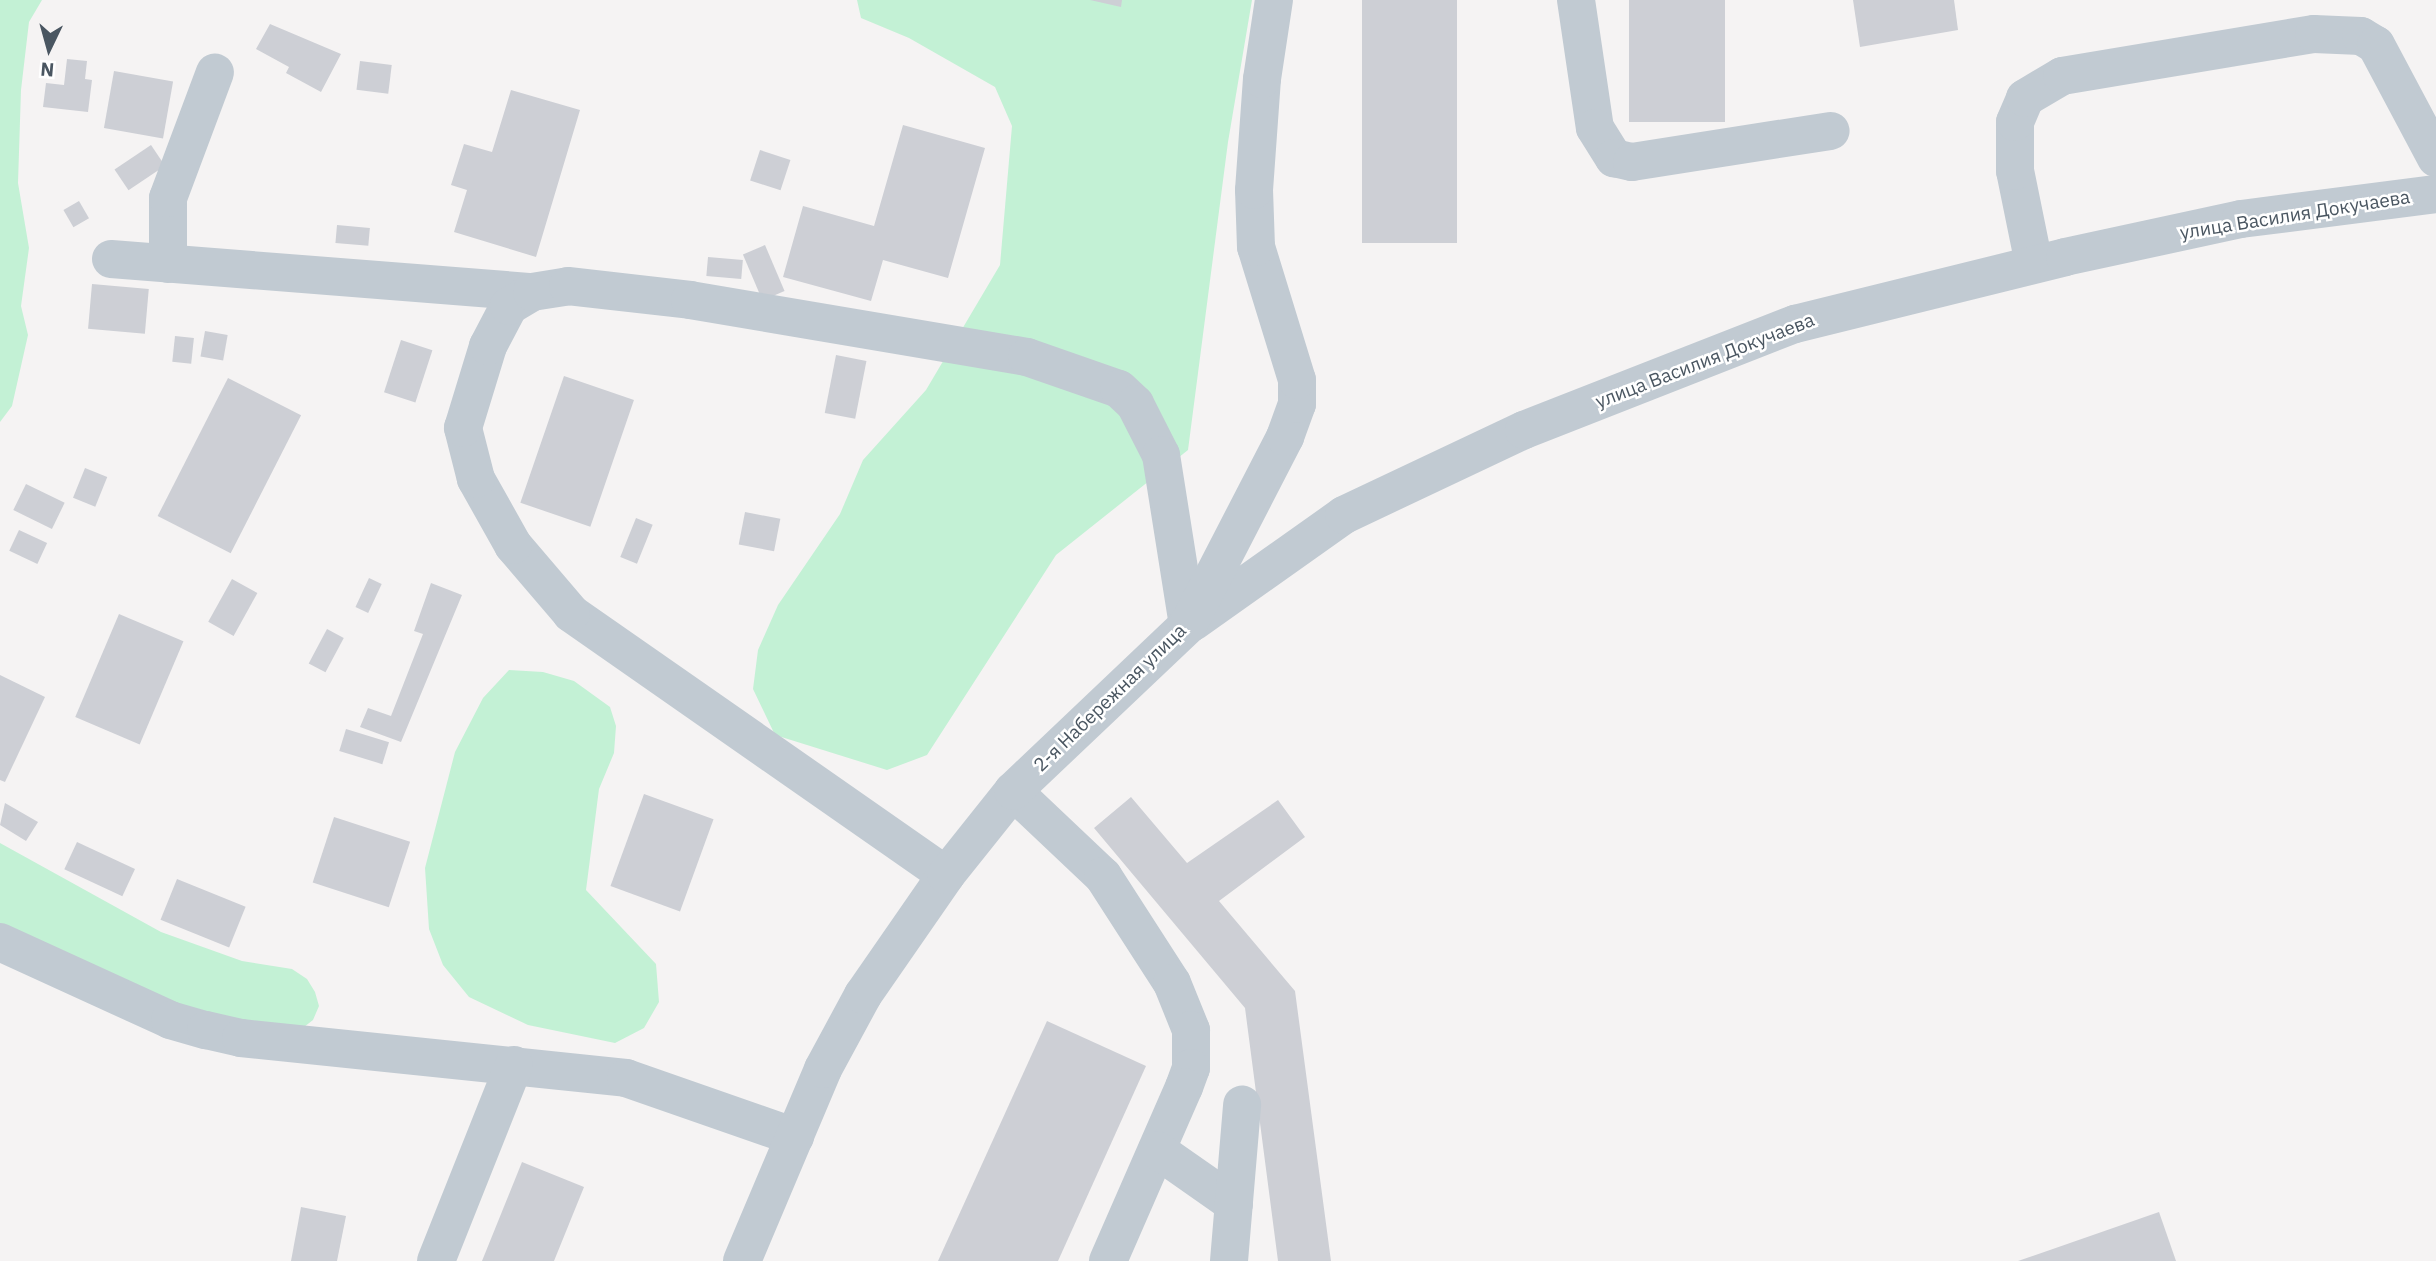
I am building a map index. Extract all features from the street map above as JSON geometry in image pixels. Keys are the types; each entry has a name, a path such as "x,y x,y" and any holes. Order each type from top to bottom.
{"street":[{"name":"2-я Набережная улица","path":"742,1261 794,1137 850,1017 946,876 1013,791 1188,625 1285,437 1297,404 1291,350 1269,301 1256,247 1256,140 1274,0"},
{"path":"1576,0 1595,128 1614,158 1632,162 1831,131"},
{"path":"2034,264 2015,171 2015,122 2025,99 2062,76 2314,34 2361,36 2376,45 2436,158"},
{"path":"168,264 168,198 215,72"},
{"name":"улица Василия Докучаева","path":"1188,625 1344,515 1524,430 1795,324 2034,264 2241,219 2436,194"},
{"path":"111,259 532,292 579,286 690,300 1027,357 1119,389 1135,404 1161,455 1188,625"},
{"path":"532,292 509,306 488,346 463,428 476,479 513,545 571,613 946,876"},
{"path":"1013,791 1067,837 1103,876 1172,984 1191,1030 1191,1068 1108,1261"},
{"path":"0,942 170,1020 206,1030 241,1038 626,1078 794,1137"},
{"path":"436,1261 514,1065"},
{"path":"1229,1261 1242,1105"},
{"path":"1157,1150 1234,1205"}],"green space":[{"path":"0,0 42,0 29,22 21,90 18,183 29,248 21,306 28,335 12,406 0,422"},
{"path":"857,0 1252,0 1228,142 1188,450 1056,555 927,755 887,770 775,735 753,689 758,650 778,605 840,514 863,460 926,390 1000,265 1012,126 995,87 909,38 861,18"},
{"path":"509,670 543,672 574,681 610,707 616,726 614,753 599,789 586,890 656,964 659,1002 644,1028 615,1043 528,1025 469,997 443,965 429,929 425,868 455,752 483,698"},
{"path":"0,843 161,932 242,961 292,969 307,979 315,992 319,1006 313,1020 304,1027 224,1023 0,933"}],"building":[{"path":"1090,0 1122,0 1121,7"},
{"path":"1362,0 1457,0 1457,243 1362,243"},
{"path":"1629,0 1725,0 1725,122 1629,122"},
{"path":"1853,0 1954,0 1958,30 1860,47"},
{"path":"270,24 341,54 321,92 286,73 289,67 256,49"},
{"path":"67,59 87,61 85,79 92,80 88,112 43,107 46,83 64,85"},
{"path":"360,61 392,65 388,94 356,90"},
{"path":"114,71 173,81 163,139 104,128"},
{"path":"511,90 580,110 536,257 454,232 467,190 451,185 464,144 492,152"},
{"path":"903,125 985,148 948,278 883,260 871,301 783,277 803,206 874,226"},
{"path":"151,145 165,166 129,190 115,170"},
{"path":"760,150 790,160 781,190 750,180"},
{"path":"79,201 89,218 73,227 63,210"},
{"path":"337,225 370,228 368,246 335,243"},
{"path":"765,245 785,291 762,300 743,254"},
{"path":"708,257 743,260 741,279 706,276"},
{"path":"92,284 149,289 145,334 88,329"},
{"path":"205,331 228,335 223,361 200,357"},
{"path":"175,336 194,338 191,364 172,362"},
{"path":"401,340 432,350 415,403 384,392"},
{"path":"836,355 866,361 855,419 825,413"},
{"path":"564,376 634,400 590,527 520,503"},
{"path":"228,378 301,415 231,553 158,516"},
{"path":"85,468 107,477 95,507 73,498"},
{"path":"26,484 65,503 52,529 13,510"},
{"path":"745,512 780,519 774,551 739,544"},
{"path":"636,518 653,525 637,564 620,557"},
{"path":"19,530 47,543 37,564 9,551"},
{"path":"369,578 382,584 368,613 355,607"},
{"path":"232,579 257,593 234,636 208,622"},
{"path":"431,583 462,595 401,742 360,727 368,708 391,716 423,634 414,631"},
{"path":"119,614 183,641 140,744 75,717"},
{"path":"327,629 344,638 325,672 309,663"},
{"path":"0,675 45,697 5,782 0,780"},
{"path":"346,729 389,742 382,764 339,751"},
{"path":"644,794 714,819 680,911 610,886"},
{"path":"1131,797 1187,863 1278,800 1305,837 1219,901 1295,991 1331,1261 1278,1261 1245,1008 1094,828"},
{"path":"5,803 38,822 26,841 0,825"},
{"path":"334,817 410,842 389,907 313,883"},
{"path":"77,842 135,869 122,896 64,869"},
{"path":"177,879 246,907 229,948 161,920"},
{"path":"1047,1021 1146,1066 1058,1261 938,1261"},
{"path":"522,1162 584,1187 554,1261 482,1261"},
{"path":"301,1207 346,1216 337,1261 291,1261"},
{"path":"2159,1212 2176,1261 2018,1261"}]}
